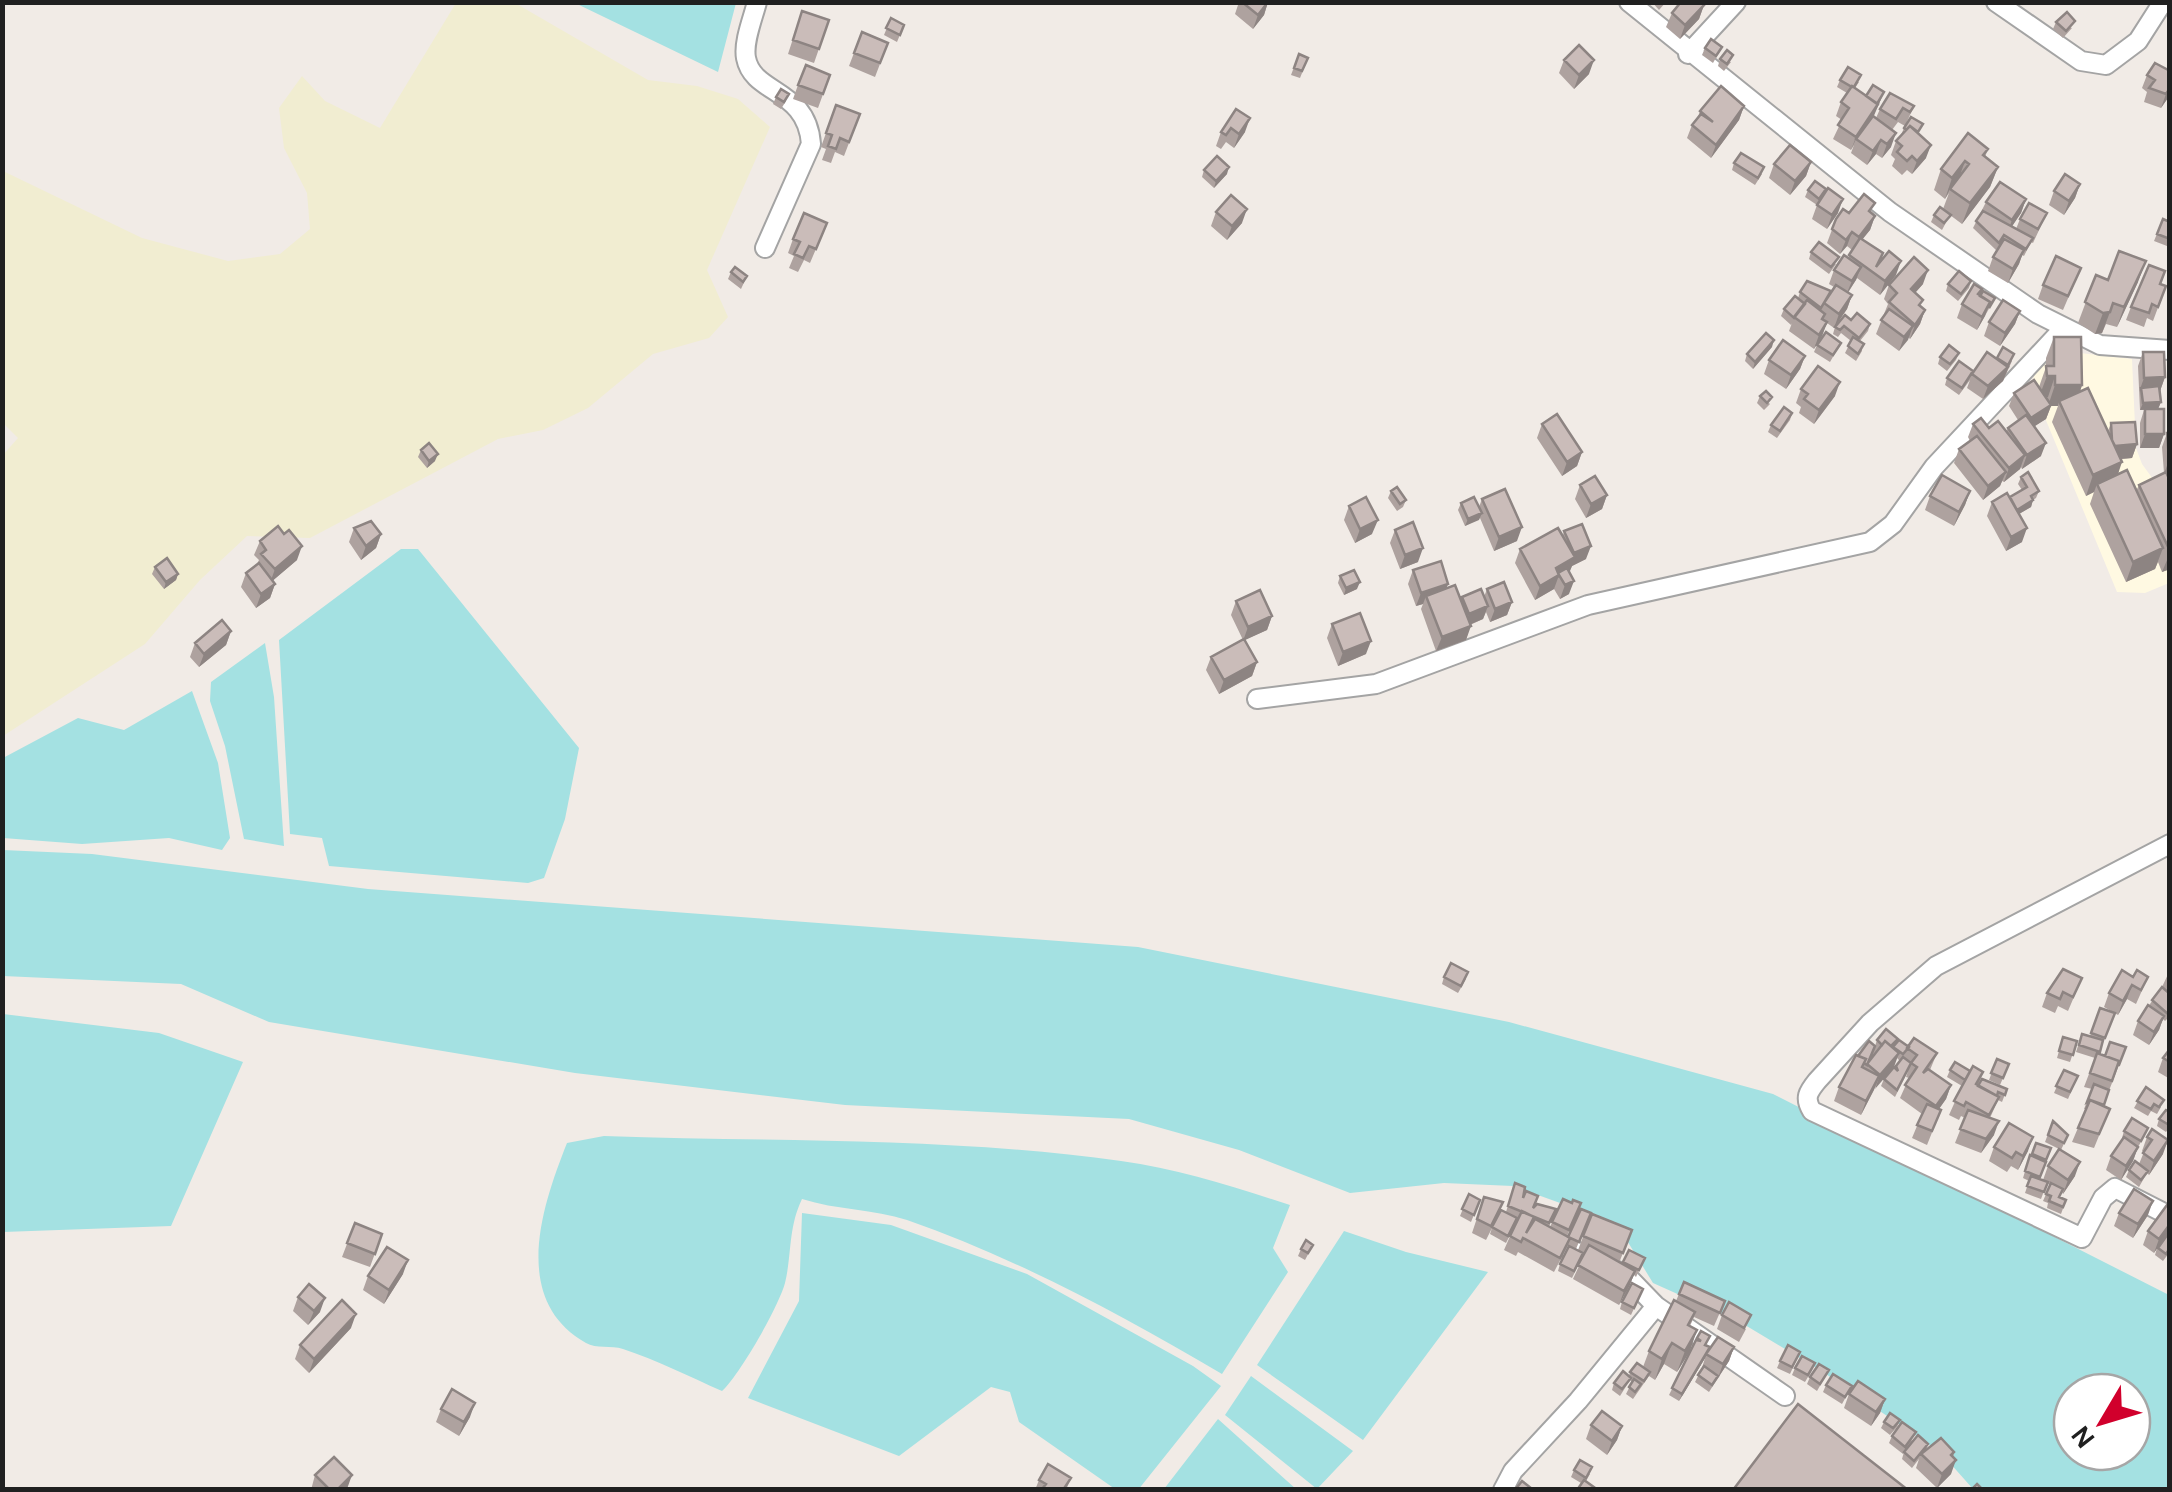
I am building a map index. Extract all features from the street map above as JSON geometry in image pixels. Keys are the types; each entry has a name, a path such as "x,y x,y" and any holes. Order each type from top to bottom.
{"street":[{"path":"757,2 746,57 753,72 800,108 810,126 811,144 764,248"},
{"path":"1629,2 1688,54 1890,212 2062,330 2100,344 2170,350"},
{"path":"1688,54 1736,2"},
{"path":"1996,2 2081,61 2106,65 2138,41 2163,2"},
{"path":"1256,699 1376,684 1588,605 1870,542 1894,524 1934,467 2062,330"},
{"path":"2170,844 1920,977 1818,1081 1808,1093 1807,1102 1812,1110 2082,1238 2103,1198 2114,1188 2170,1216"},
{"path":"1545,1236 1626,1276 1656,1306 1785,1396"},
{"path":"1503,1490 1514,1471 1578,1402 1656,1306"}],"shaded area":[{"path":"456,3 515,3 648,80 697,86 738,99 770,127 707,270 728,317 709,338 653,354 588,408 543,430 498,439 310,538 247,536 200,580 145,644 3,736 3,455 18,438 3,423 3,171 142,238 228,261 280,254 310,229 307,193 284,148 279,108 302,76 325,101 380,128"},
{"path":"2054,350 2132,359 2136,448 2142,464 2169,501 2169,583 2145,593 2117,592 2031,384 2040,361"}],"water":[{"path":"575,3 736,3 718,72"},
{"path":"401,549 418,549 579,748 565,819 544,878 528,883 329,866 322,838 290,834 279,640"},
{"path":"265,643 274,697 284,846 244,839 225,746 210,701 211,682"},
{"path":"192,691 218,763 230,838 222,850 169,838 82,844 3,838 3,758 78,718 124,730"},
{"path":"3,850 92,854 368,889 1138,947 1509,1022 1773,1094 2169,1295 2169,1489 1973,1489 1941,1453 1820,1370 1740,1322 1653,1283 1626,1239 1574,1208 1513,1186 1444,1183 1350,1193 1239,1150 1129,1119 845,1105 575,1073 269,1022 181,984 3,976"},
{"path":"3,1014 159,1033 243,1062 171,1226 3,1232"},
{"path":"604,1136 992,1148 1164,1169 1290,1205 1273,1248 1288,1272 1222,1374 1107,1309 989,1252 894,1216 802,1199 794,1220 781,1294 748,1356 722,1391 636,1353 586,1343 562,1325 547,1302 540,1277 539,1250 542,1223 558,1168 567,1143"},
{"path":"802,1213 891,1225 1027,1274 1193,1366 1221,1386 1138,1490 1115,1489 1019,1422 1010,1392 991,1387 899,1456 748,1398 799,1301"},
{"path":"1344,1231 1406,1252 1488,1272 1363,1440 1257,1365"},
{"path":"1251,1376 1353,1451 1317,1489 1225,1415"},
{"path":"1218,1419 1296,1489 1164,1489"}],"building":[{"path":"1242,2 1268,2 1258,15"},
{"path":"1681,2 1704,5 1685,25 1672,13"},
{"path":"802,11 829,20 819,49 793,40"},
{"path":"2067,12 2075,21 2066,31 2056,22"},
{"path":"891,18 904,25 900,35 886,28"},
{"path":"862,32 888,43 880,63 854,53"},
{"path":"1711,39 1722,47 1716,56 1705,48"},
{"path":"1579,45 1594,60 1579,75 1564,60"},
{"path":"1727,50 1733,55 1727,64 1720,59"},
{"path":"1299,54 1308,58 1302,71 1294,68"},
{"path":"2155,63 2170,71 2166,94 2149,88 2155,80 2147,75"},
{"path":"806,65 830,75 823,94 798,85"},
{"path":"1848,67 1861,75 1854,87 1840,80"},
{"path":"1873,85 1884,92 1877,104 1866,96"},
{"path":"1721,86 1744,106 1716,145 1692,125 1701,114 1713,122 1700,111"},
{"path":"1852,86 1878,104 1856,137 1838,125 1849,108 1841,102"},
{"path":"781,89 789,94 784,102 776,97"},
{"path":"1890,93 1914,106 1910,112 1903,108 1896,119 1880,109"},
{"path":"836,105 860,114 849,142 840,138 836,149 828,146 832,135 826,133"},
{"path":"1236,109 1250,118 1239,134 1231,128 1226,135 1221,132"},
{"path":"1873,116 1896,133 1887,144 1881,140 1873,151 1856,139"},
{"path":"1911,117 1923,124 1918,132 1910,126 1904,128"},
{"path":"1910,126 1931,145 1917,161 1912,156 1907,161 1897,152 1902,146 1896,141"},
{"path":"1968,133 1988,149 1983,155 1998,167 1970,203 1950,189 1969,164 1965,161 1952,178 1941,169"},
{"path":"1790,145 1811,162 1795,181 1774,164"},
{"path":"1741,153 1764,167 1758,178 1734,163"},
{"path":"1217,156 1229,167 1216,181 1204,170"},
{"path":"2065,174 2080,184 2069,201 2054,191"},
{"path":"1815,181 1826,189 1819,199 1808,190"},
{"path":"2000,182 2026,199 2012,220 1986,202"},
{"path":"1828,188 1843,199 1832,215 1817,205"},
{"path":"1864,194 1875,203 1869,211 1875,216 1859,237 1852,232 1846,240 1832,229 1843,209 1849,213"},
{"path":"1231,195 1247,209 1232,226 1216,212"},
{"path":"2029,203 2047,213 2038,229 2020,219"},
{"path":"1940,207 1951,215 1944,223 1934,215"},
{"path":"1983,211 2033,238 2026,249 2004,235 1999,243 1976,221"},
{"path":"804,213 827,223 816,249 809,246 803,258 794,254 800,242 793,239"},
{"path":"2163,219 2170,222 2170,239 2157,234"},
{"path":"1860,238 1883,253 1876,267 1889,251 1901,261 1885,281 1849,255"},
{"path":"2004,239 2024,250 2013,269 1993,257"},
{"path":"1819,242 1839,257 1831,267 1811,252"},
{"path":"2119,251 2146,261 2124,307 2113,303 2110,312 2103,313 2085,302 2096,275 2108,280"},
{"path":"1844,255 1861,267 1852,281 1834,270"},
{"path":"2056,256 2081,268 2068,296 2043,285"},
{"path":"1914,257 1928,270 1911,289 1923,300 1919,305 1925,310 1915,325 1889,302 1897,293 1889,285"},
{"path":"2149,265 2165,271 2160,284 2166,286 2158,307 2152,304 2149,313 2131,307"},
{"path":"735,267 747,276 743,282 731,272"},
{"path":"1959,271 1971,281 1961,294 1948,284"},
{"path":"1807,281 1831,291 1821,308 1800,292"},
{"path":"1974,284 1982,289 1978,294 1990,302 1982,317 1962,304"},
{"path":"1836,285 1852,295 1839,314 1824,303"},
{"path":"1983,291 1995,298 1989,308 1990,302 1980,296"},
{"path":"1795,296 1805,304 1794,318 1784,309"},
{"path":"1807,300 1825,314 1822,319 1827,322 1819,335 1794,317"},
{"path":"2003,300 2020,311 2005,333 1989,322"},
{"path":"1889,309 1913,326 1904,337 1881,320"},
{"path":"1857,313 1870,324 1859,338 1844,326 1840,330 1835,327 1845,315 1851,320"},
{"path":"1826,332 1841,343 1833,355 1817,345"},
{"path":"1766,333 1774,340 1755,362 1747,354"},
{"path":"1853,337 1864,344 1858,354 1848,346"},
{"path":"2054,337 2081,337 2082,385 2055,385 2055,376 2047,376 2046,366 2054,366"},
{"path":"1783,340 1805,356 1791,375 1769,360"},
{"path":"1949,345 1959,353 1950,364 1940,357"},
{"path":"2003,347 2014,354 2008,365 1997,358"},
{"path":"1987,352 2008,367 1988,386 1972,374"},
{"path":"2143,352 2164,352 2165,377 2144,378"},
{"path":"1959,361 1973,371 1962,388 1947,378"},
{"path":"1818,366 1840,382 1819,410 1804,399 1808,394 1801,389"},
{"path":"2034,380 2051,405 2031,418 2014,393"},
{"path":"2159,386 2161,402 2143,403 2141,388"},
{"path":"2088,388 2122,462 2093,475 2059,401"},
{"path":"1766,391 1772,397 1767,403 1760,396"},
{"path":"1784,407 1792,413 1780,431 1771,425"},
{"path":"2145,409 2164,409 2164,434 2145,434"},
{"path":"1557,414 1582,452 1567,462 1542,424"},
{"path":"2026,415 2046,443 2027,455 2008,428"},
{"path":"1981,418 1989,428 1998,421 2025,455 2009,468 1973,424"},
{"path":"2135,422 2137,444 2115,446 2111,423"},
{"path":"1977,436 2006,472 1988,486 1959,449"},
{"path":"429,443 438,454 429,461 421,450"},
{"path":"2127,470 2163,548 2133,562 2097,484"},
{"path":"2028,472 2039,491 2017,510 2010,497 2027,487 2021,477"},
{"path":"2166,472 2170,481 2170,551 2139,485"},
{"path":"1942,475 1970,491 1959,512 1930,496"},
{"path":"1595,476 1607,495 1591,504 1580,485"},
{"path":"1397,487 1406,500 1400,504 1391,491"},
{"path":"1505,489 1522,527 1499,537 1482,499"},
{"path":"2007,493 2027,528 2011,537 1992,502"},
{"path":"1366,497 1378,520 1360,529 1349,506"},
{"path":"1474,497 1482,513 1468,519 1461,503"},
{"path":"371,521 381,534 366,546 354,528"},
{"path":"1413,522 1423,548 1405,555 1395,530"},
{"path":"1582,524 1591,546 1574,553 1564,531"},
{"path":"278,526 284,534 289,530 302,546 275,569 261,554 266,550 260,541"},
{"path":"1558,528 1575,557 1556,568 1558,573 1567,568 1574,581 1565,585 1559,575 1540,586 1520,549"},
{"path":"167,558 178,574 166,582 155,567"},
{"path":"1441,561 1448,584 1421,593 1413,570"},
{"path":"259,563 275,584 261,594 246,573"},
{"path":"1354,570 1360,582 1346,588 1340,576"},
{"path":"1504,582 1512,602 1495,609 1487,589"},
{"path":"1455,585 1471,626 1442,637 1426,596"},
{"path":"1481,589 1488,606 1469,614 1462,597"},
{"path":"1260,590 1272,616 1248,627 1236,601"},
{"path":"1360,613 1371,641 1343,652 1332,624"},
{"path":"222,620 231,631 204,654 195,643"},
{"path":"1244,639 1257,662 1224,680 1211,657"},
{"path":"1451,963 1468,972 1461,986 1444,977"},
{"path":"2063,969 2082,978 2073,997 2063,992 2060,999 2047,993"},
{"path":"2122,970 2133,977 2137,970 2148,977 2141,990 2132,985 2123,1001 2109,993"},
{"path":"2162,987 2170,994 2168,1014 2152,1000"},
{"path":"2148,1005 2164,1016 2154,1032 2138,1021"},
{"path":"2100,1008 2115,1013 2105,1038 2091,1033"},
{"path":"1886,1029 1898,1039 1891,1046 1877,1040"},
{"path":"2082,1034 2103,1040 2100,1052 2079,1045"},
{"path":"2063,1037 2077,1041 2073,1055 2059,1051"},
{"path":"1914,1038 1937,1053 1923,1073 1928,1069 1951,1085 1936,1106 1905,1085 1917,1067 1911,1063 1917,1055 1907,1048"},
{"path":"1899,1040 1909,1047 1903,1054 1893,1047"},
{"path":"1869,1041 1875,1046 1867,1065 1866,1059 1858,1056"},
{"path":"1885,1041 1899,1053 1880,1075 1867,1064"},
{"path":"2110,1042 2126,1047 2119,1065 2119,1061 2105,1056"},
{"path":"2097,1053 2119,1061 2112,1081 2090,1073"},
{"path":"1856,1055 1866,1059 1862,1067 1879,1076 1866,1101 1839,1087"},
{"path":"1903,1057 1911,1063 1897,1090 1884,1079 1894,1067 1898,1071 1896,1066"},
{"path":"1997,1059 2009,1064 2003,1078 1991,1073"},
{"path":"1955,1062 1970,1071 1965,1080 1950,1070"},
{"path":"1973,1066 1983,1072 1976,1084 1999,1097 1989,1115 1966,1102 1964,1106 1954,1101"},
{"path":"2064,1070 2078,1076 2070,1092 2056,1086"},
{"path":"1982,1079 2007,1089 2005,1095 1998,1092 1997,1096 1978,1086"},
{"path":"2094,1084 2109,1090 2104,1105 2087,1102"},
{"path":"2146,1087 2164,1100 2159,1107 2154,1104 2151,1109 2137,1101"},
{"path":"2090,1100 2110,1109 2099,1134 2078,1128"},
{"path":"1927,1104 1941,1110 1932,1131 1917,1125"},
{"path":"1968,1110 1999,1121 1986,1139 1960,1129"},
{"path":"2166,1110 2170,1112 2169,1125 2159,1119"},
{"path":"2132,1118 2148,1128 2141,1141 2124,1131"},
{"path":"2053,1121 2068,1135 2064,1143 2048,1135"},
{"path":"2009,1123 2033,1137 2023,1156 2016,1152 2012,1158 1994,1147"},
{"path":"2152,1129 2168,1140 2154,1161 2143,1153 2152,1140 2147,1137"},
{"path":"2124,1137 2138,1147 2126,1166 2111,1156"},
{"path":"2036,1143 2051,1148 2046,1160 2032,1154"},
{"path":"2059,1149 2080,1162 2068,1180 2048,1166"},
{"path":"2030,1155 2046,1162 2040,1177 2025,1171"},
{"path":"2135,1161 2148,1171 2141,1180 2129,1170"},
{"path":"2031,1176 2048,1182 2044,1192 2027,1186"},
{"path":"1515,1183 1525,1187 1523,1198 1526,1191 1538,1196 1533,1208 1537,1204 1556,1209 1549,1223 1508,1206"},
{"path":"2051,1183 2063,1189 2059,1197 2066,1200 2063,1207 2049,1201 2051,1196 2046,1194"},
{"path":"2134,1189 2153,1201 2138,1224 2119,1213"},
{"path":"1469,1194 1480,1200 1474,1215 1462,1209"},
{"path":"1484,1197 1503,1202 1491,1226 1477,1219"},
{"path":"1563,1199 1581,1203 1569,1230 1552,1222"},
{"path":"2167,1205 2170,1224 2159,1239 2148,1231"},
{"path":"1581,1209 1591,1213 1579,1242 1568,1237"},
{"path":"1501,1210 1517,1218 1508,1236 1492,1227"},
{"path":"1522,1211 1534,1217 1526,1233 1535,1219 1570,1238 1560,1258 1523,1238 1521,1242 1510,1236"},
{"path":"1592,1214 1632,1230 1623,1253 1583,1236"},
{"path":"355,1223 382,1234 375,1254 347,1243"},
{"path":"2170,1231 2170,1248 2166,1254 2158,1248"},
{"path":"1306,1240 1313,1245 1308,1253 1301,1249"},
{"path":"1589,1245 1635,1271 1624,1291 1578,1265"},
{"path":"1569,1246 1583,1253 1574,1271 1560,1264"},
{"path":"387,1247 408,1260 389,1290 368,1276"},
{"path":"1629,1250 1645,1258 1639,1270 1623,1262"},
{"path":"1684,1282 1725,1301 1720,1313 1679,1294"},
{"path":"1632,1283 1643,1289 1634,1308 1622,1302"},
{"path":"309,1284 325,1298 314,1311 298,1297"},
{"path":"342,1300 356,1314 314,1359 300,1345"},
{"path":"1674,1300 1695,1312 1688,1325 1697,1330 1685,1351 1672,1343 1662,1359 1649,1351"},
{"path":"1729,1302 1751,1315 1744,1328 1722,1315"},
{"path":"1701,1331 1710,1336 1705,1345 1710,1347 1682,1394 1672,1388 1696,1340 1701,1341 1697,1338"},
{"path":"1718,1337 1734,1347 1723,1364 1706,1354"},
{"path":"1788,1345 1800,1352 1792,1367 1780,1361"},
{"path":"1802,1356 1815,1363 1808,1375 1795,1368"},
{"path":"1637,1363 1650,1372 1644,1381 1630,1372"},
{"path":"1819,1364 1829,1370 1820,1384 1810,1377"},
{"path":"1704,1366 1718,1376 1712,1385 1698,1375"},
{"path":"1623,1371 1631,1378 1622,1389 1614,1383"},
{"path":"1833,1374 1852,1386 1845,1397 1826,1385"},
{"path":"1634,1379 1641,1384 1635,1392 1629,1387"},
{"path":"1858,1381 1885,1399 1876,1412 1849,1394"},
{"path":"452,1389 475,1403 464,1422 441,1409"},
{"path":"1798,1404 1908,1490 1733,1490"},
{"path":"1602,1411 1622,1426 1612,1441 1591,1425"},
{"path":"1890,1413 1900,1420 1893,1428 1884,1422"},
{"path":"1902,1422 1916,1432 1905,1447 1892,1436"},
{"path":"1918,1435 1928,1444 1914,1461 1904,1452"},
{"path":"1941,1438 1956,1460 1942,1474 1921,1454"},
{"path":"334,1457 352,1475 337,1490 330,1490 315,1475"},
{"path":"1580,1460 1592,1467 1586,1478 1574,1470"},
{"path":"1048,1464 1071,1478 1063,1490 1042,1489 1046,1484 1039,1480"},
{"path":"1584,1480 1598,1490 1577,1490"},
{"path":"1522,1481 1531,1488 1530,1490 1515,1490"}]}
